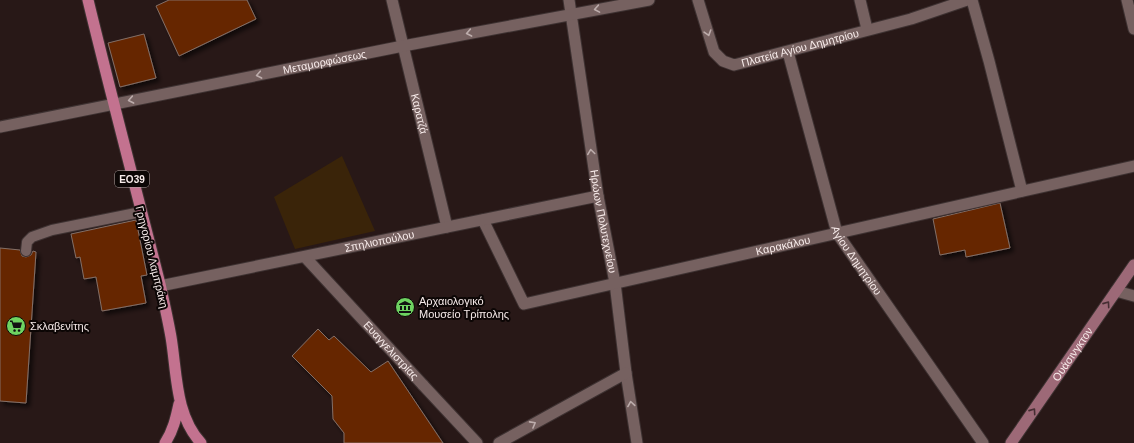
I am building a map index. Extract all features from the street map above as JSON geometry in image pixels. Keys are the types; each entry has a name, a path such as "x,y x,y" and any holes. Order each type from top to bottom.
{"main road":[{"name":"Γρηγορίου Λαμπράκη","path":"88,0 160,286 171,337 184,416 193,434 201,443"},
{"name":"Ουάσινγκτον","path":"1011,443 1134,265"},
{"name":"Γρηγορίου Λαμπράκη","path":"165,443 176,420 180,399"}],"street":[{"name":"Καρατζά","path":"392,0 447,227"},
{"name":"Ηρώων Πολυτεχνείου","path":"569,0 598,196 615,283 626,373 637,443"},
{"name":"Μεταμορφώσεως","path":"0,127 403,46 649,0"},
{"name":"Πλατεία Αγίου Δημητρίου","path":"698,0 714,52 723,61 734,65 788,52 868,29 860,0"},
{"path":"868,29 911,19 967,0"},
{"path":"972,0 990,61 1022,191"},
{"path":"1127,0 1134,29"},
{"name":"Αγίου Δημητρίου","path":"788,52 837,233 983,443"},
{"name":"Καρακάλου","path":"483,220 524,304 1134,166"},
{"name":"Σπηλιοπούλου","path":"160,286 598,196"},
{"name":"Ευαγγελιστρίας","path":"305,257 477,443"},
{"path":"1116,291 1134,296"},
{"path":"499,443 626,373"}],"lane":[{"path":"26,251 27,242 32,237 52,230 141,212"}],"shaded area":[{"path":"342,156 375,231 295,249 274,197"}],"building":[{"path":"169,0 247,0 256,19 179,56 156,6"},
{"path":"144,34 156,78 120,87 108,43"},
{"path":"1000,203 1010,248 966,257 965,250 940,255 933,219"},
{"path":"136,220 147,275 141,276 146,303 102,311 96,277 84,279 80,257 76,258 71,234"},
{"name":"Σκλαβενίτης","path":"0,248 20,250 22,256 26,257 31,255 33,251 36,252 26,403 0,401"},
{"path":"318,329 329,340 334,336 371,372 388,361 443,443 344,443 344,433 333,419 332,396 292,356"}],"place":[{"name":"Αρχαιολογικό Μουσείο Τρίπολης","path":"405,307"},
{"name":"Σκλαβενίτης","path":"16,326"}]}
